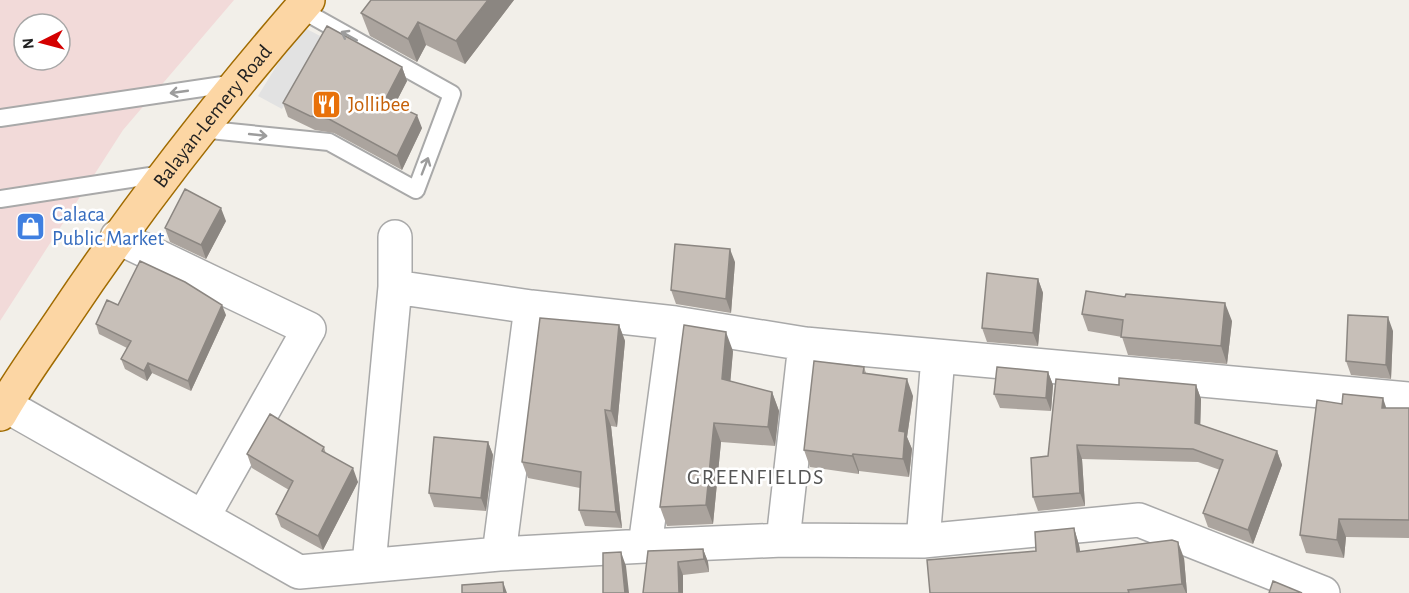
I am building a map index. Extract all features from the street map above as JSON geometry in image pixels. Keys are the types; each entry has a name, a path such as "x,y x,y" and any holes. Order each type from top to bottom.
{"main road":[{"name":"Balayan-Lemery Road","path":"3,409 117,237 200,129 304,4"}],"street":[{"path":"117,237 309,329 203,517"},
{"path":"369,564 395,287 395,237"},
{"path":"395,287 531,307 675,324 805,344 1409,399"},
{"path":"499,554 531,307"},
{"path":"645,546 675,324"},
{"path":"783,540 805,344"},
{"path":"923,541 938,357"},
{"path":"3,409 203,517 299,572 499,554 645,546 783,540 923,541 1139,520 1323,593"}],"lane":[{"path":"200,129 329,142 416,190 452,94 304,4"},
{"path":"0,118 237,83"},
{"path":"0,199 164,174"}],"shaded area":[{"name":"Calaca Public Market","path":"0,0 234,0 123,130 0,321"},
{"path":"301,26 324,38 282,109 258,96"}],"building":[{"path":"371,0 488,0 456,41 418,22 408,39 361,13"},
{"path":"327,26 402,67 385,100 417,115 397,156 329,119 310,116 283,103"},
{"path":"185,189 221,208 201,245 165,228"},
{"path":"675,244 730,249 726,299 671,290"},
{"path":"140,261 185,282 222,305 188,381 148,363 144,371 121,359 131,341 96,324 107,300 118,305"},
{"path":"987,273 1038,279 1033,333 982,328"},
{"path":"1086,291 1125,297 1126,294 1225,303 1221,346 1121,337 1123,320 1082,314"},
{"path":"1348,315 1388,317 1386,365 1346,361"},
{"path":"540,318 619,325 611,411 605,410 616,512 579,510 581,472 522,462"},
{"path":"684,325 726,332 722,379 772,392 768,427 714,423 706,505 660,507"},
{"path":"814,361 864,367 863,373 907,379 899,431 905,432 903,459 804,450"},
{"path":"997,367 1048,372 1046,398 994,394"},
{"path":"1119,378 1196,385 1195,423 1277,451 1248,530 1203,513 1223,460 1193,449 1077,445 1080,493 1033,497 1031,458 1048,456 1056,379 1119,385"},
{"path":"1343,394 1383,398 1382,408 1409,408 1409,520 1339,519 1337,540 1300,535 1317,400 1342,404"},
{"path":"270,414 324,447 322,451 353,468 318,536 276,514 293,481 247,454"},
{"path":"434,437 488,442 481,498 429,493"},
{"path":"1074,528 1077,552 1172,540 1178,542 1182,584 1128,590 1129,593 930,593 927,560 1036,551 1035,532"},
{"path":"703,549 704,559 678,562 679,593 643,593 648,551"},
{"path":"621,552 625,593 603,593 603,553"},
{"path":"1273,581 1302,593 1269,593"},
{"path":"503,582 504,593 462,593 462,585"}],"place":[{"name":"Jollibee","path":"327,104"},
{"name":"Calaca Public Market","path":"31,226"}],"district":[{"name":"GREENFIELDS","path":"756,476"}]}
